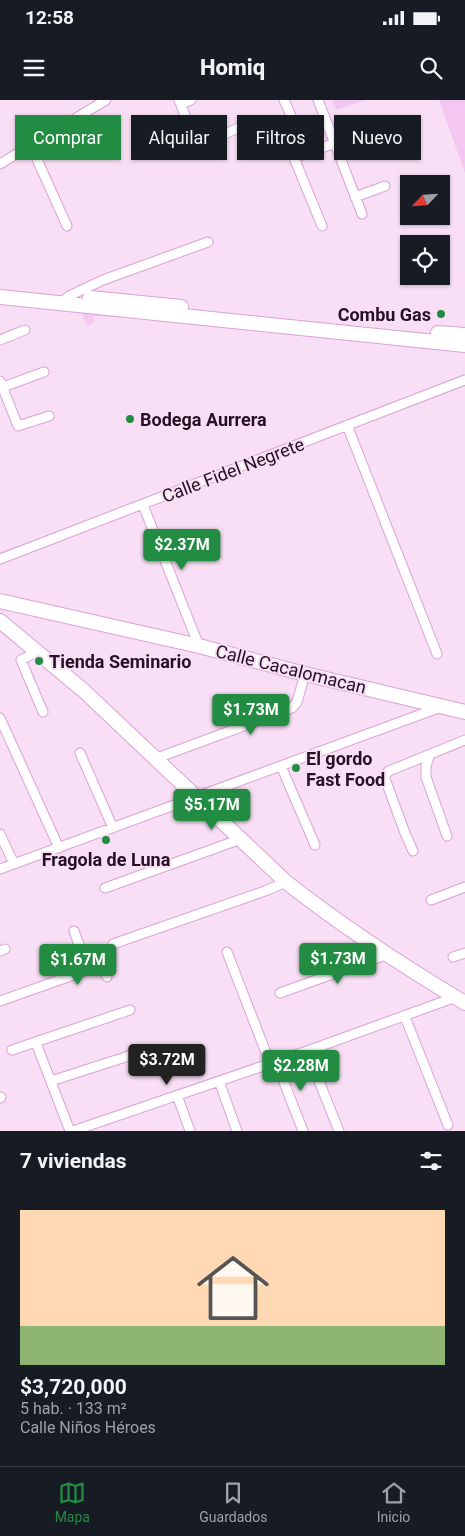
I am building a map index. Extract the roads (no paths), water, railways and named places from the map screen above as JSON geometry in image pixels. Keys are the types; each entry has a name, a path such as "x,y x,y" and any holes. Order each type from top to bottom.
{"street":[{"path":"82,115 106,100"},
{"path":"191,100 180,102 195,141 198,143 203,143 237,129"},
{"path":"284,100 291,115"},
{"path":"318,100 334,140"},
{"path":"0,164 15,155"},
{"path":"37,160 67,226"},
{"path":"295,160 322,226"},
{"path":"341,160 362,214"},
{"path":"355,196 385,186"},
{"path":"65,300 103,280 208,242"},
{"path":"0,288 65,300 465,345"},
{"path":"0,297 65,300 465,335"},
{"path":"0,340 24,330"},
{"path":"44,372 1,385 18,426 49,416"},
{"name":"Calle Fidel Negrete","path":"0,559 465,380"},
{"path":"347,425 437,654"},
{"path":"143,505 199,646"},
{"name":"Calle Cacalomacan","path":"0,601 199,646 305,674 464,711"},
{"path":"0,622 84,692 157,758 286,882 310,901 388,954 461,1000"},
{"path":"36,652 21,660 44,712"},
{"path":"157,758 292,708 297,702 305,674"},
{"path":"0,869 443,707"},
{"path":"0,718 59,848"},
{"path":"413,851 384,776 388,771 465,740"},
{"path":"80,753 113,828"},
{"path":"430,754 426,766 426,777 447,836"},
{"path":"281,766 315,845"},
{"path":"0,834 14,864"},
{"path":"105,888 241,839"},
{"path":"113,944 286,882"},
{"path":"431,900 465,887"},
{"path":"74,932 88,969"},
{"path":"227,952 303,1131"},
{"path":"453,957 465,953"},
{"path":"280,993 388,954"},
{"path":"0,1001 100,966 107,977"},
{"path":"36,1043 71,1131 95,1127 219,1081 405,1017 461,1000"},
{"path":"12,1050 130,1010"},
{"path":"405,1017 448,1125"},
{"path":"307,1051 339,1131"},
{"path":"51,1081 141,1052"},
{"path":"219,1081 237,1131"},
{"path":"177,1096 190,1131"}],"place":[{"name":"Combu Gas","path":"441,314"},
{"name":"Bodega Aurrera","path":"130,419"},
{"name":"Tienda Seminario","path":"39,661"},
{"name":"El gordo Fast Food","path":"296,768"},
{"name":"Fragola de Luna","path":"106,840"}]}
